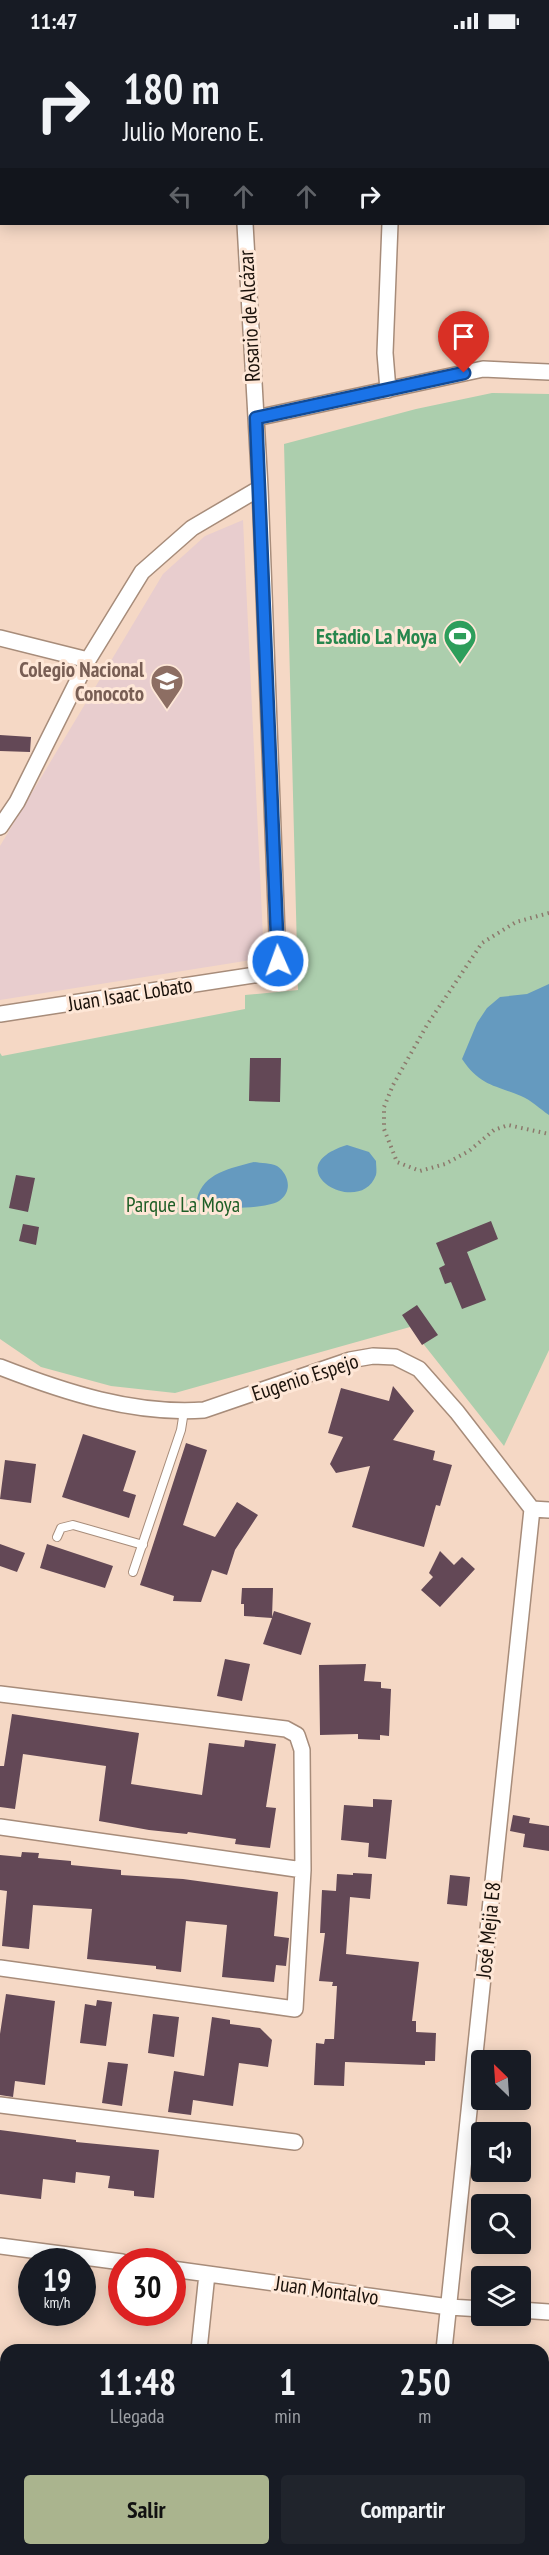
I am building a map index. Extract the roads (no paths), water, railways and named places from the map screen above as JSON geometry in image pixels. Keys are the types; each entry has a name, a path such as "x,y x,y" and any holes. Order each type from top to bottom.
{"street":[{"name":"Rosario de Alcázar","path":"245,225 260,488 278,961 272,969 261,974"},
{"path":"388,390 385,353 390,225"},
{"path":"256,418 483,369 549,372"},
{"path":"0,827 17,802 88,660 142,572 192,528 260,488"},
{"path":"0,638 88,660"},
{"name":"Juan Isaac Lobato","path":"0,1014 261,974"},
{"name":"Eugenio Espejo","path":"2,1372 100,1400 184,1412 214,1407 350,1360 373,1356 395,1357 419,1369 457,1412 532,1509"},
{"path":"532,1509 549,1510"},
{"name":"José Mejia E8","path":"445,2344 532,1509"},
{"path":"0,1694 286,1729 297,1735 302,1750 303,1870 295,2009 0,1968"},
{"path":"0,1827 303,1870"},
{"path":"0,2105 295,2142"},
{"path":"0,2246 108,2260"},
{"name":"Juan Montalvo","path":"186,2271 449,2307 471,2308"},
{"path":"200,2344 207,2274"},
{"path":"531,2311 549,2312"}],"lane":[{"path":"133,1572 181,1430 184,1412"},
{"path":"57,1537 61,1528 73,1525 143,1545"}],"water":[{"path":"549,984 549,1115 525,1098 482,1080 462,1059 477,1023 487,1008 500,997 527,994"},
{"path":"347,1145 369,1152 376,1161 376,1175 367,1187 354,1192 340,1191 328,1185 319,1176 318,1166 326,1155"},
{"path":"254,1162 275,1165 287,1178 288,1188 279,1201 256,1207 229,1208 212,1206 197,1199 200,1190 212,1177 227,1169"}],"place":[{"name":"Estadio La Moya","path":"460,665"},
{"name":"Colegio Nacional Conocoto","path":"167,710"}],"park label":[{"name":"Parque La Moya","path":"183,1204"}]}
